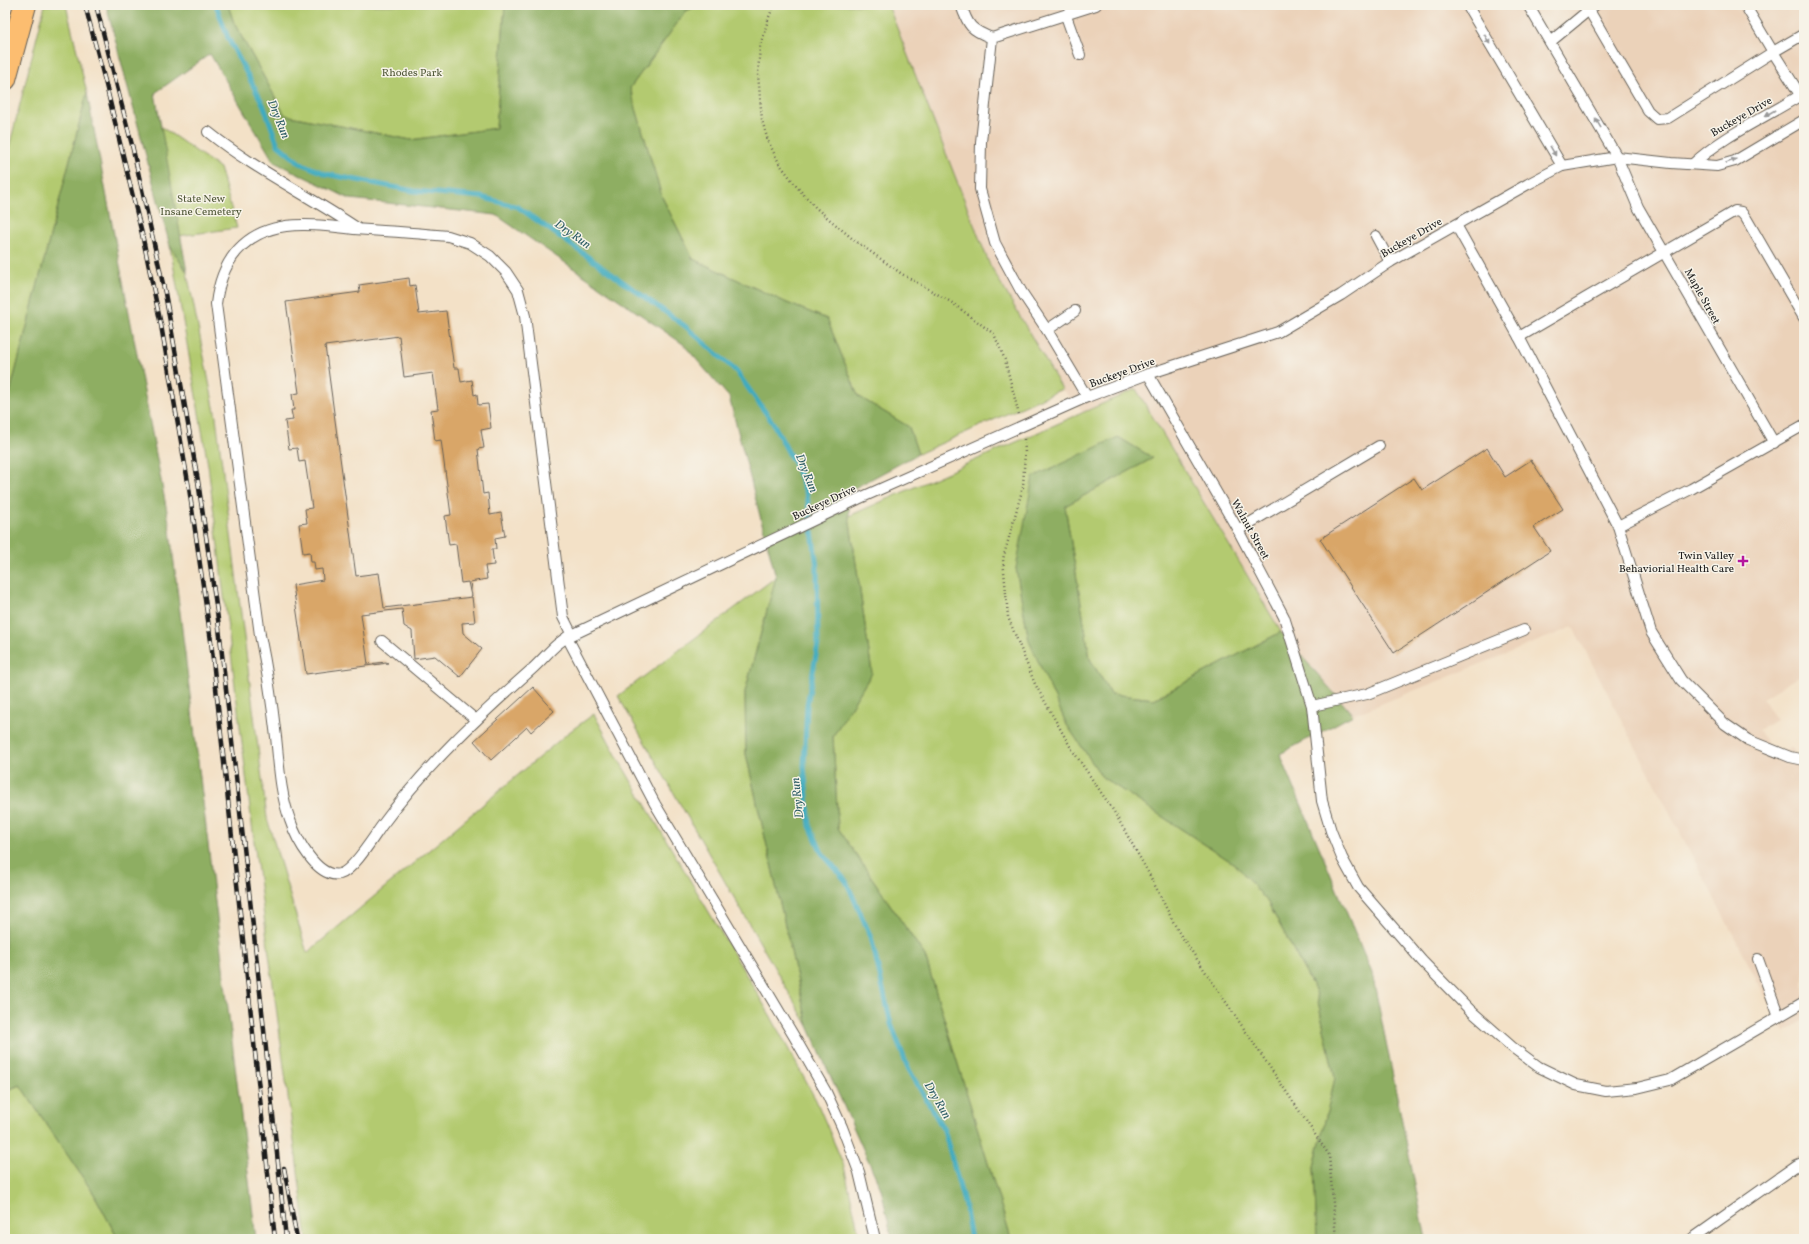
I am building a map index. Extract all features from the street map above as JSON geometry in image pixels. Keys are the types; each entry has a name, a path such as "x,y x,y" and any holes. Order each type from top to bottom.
{"highway":[{"path":"5,79 24,9"}],"lane":[{"path":"961,5 966,22 976,32 992,38 1066,16 1096,5"},
{"path":"1467,5 1562,166"},
{"name":"Maple Street","path":"1528,5 1617,157 1638,208 1665,252 1703,322 1774,443"},
{"path":"1745,5 1786,74 1803,97"},
{"path":"1550,42 1590,7 1648,111 1657,119 1668,118 1804,34"},
{"path":"1066,16 1080,55"},
{"path":"992,38 981,142 980,189 995,243 1021,291 1047,330 1087,397"},
{"name":"Buckeye Drive","path":"1693,164 1709,149 1725,138 1803,97"},
{"name":"Buckeye Drive","path":"566,638 858,499 1087,397 1148,374 1278,332 1341,295 1390,262 1562,166 1617,157 1717,166 1735,160 1804,120"},
{"path":"208,132 230,149 321,203 358,229"},
{"path":"1519,337 1735,211 1741,212 1746,218 1804,318"},
{"path":"566,638 476,720 415,782 348,870 339,874 328,872 317,866 301,844 290,821 283,796 270,683 260,635 216,304 218,285 226,266 238,249 257,235 279,227 304,225 448,236 470,243 495,261 506,272 518,290 525,316 566,638 655,804 826,1092 860,1172 875,1239"},
{"path":"1456,225 1519,337 1618,526 1651,632 1681,680 1724,724 1748,740 1790,757 1804,760"},
{"path":"1376,236 1390,262"},
{"path":"1047,330 1074,311"},
{"name":"Walnut Street","path":"1148,374 1238,530 1284,617 1312,706 1322,801 1342,858 1358,887 1422,961 1470,1010 1512,1047 1539,1067 1576,1085 1606,1091 1637,1088 1670,1080 1804,1002"},
{"path":"1618,526 1804,426"},
{"path":"1238,530 1378,446"},
{"path":"1312,706 1367,694 1524,630"},
{"path":"382,640 476,720"},
{"path":"1758,960 1779,1017"},
{"path":"1692,1239 1797,1165 1804,1162"}],"path":[{"path":"774,5 760,46 758,74 762,120 768,141 779,163 797,187 816,208 854,240 902,274 951,302 994,334 1005,360 1022,427 1025,450 1023,487 1003,559 1008,617 1035,684 1071,748 1113,810 1148,872 1178,931 1329,1155 1336,1239"}],"shaded area":[{"path":"888,5 1804,5 1804,673 1763,698 1776,720 1759,730 1775,757 1792,747 1804,768 1804,1021 1784,1032 1573,627 1353,715 1281,632 1136,389 1083,412 1062,389 989,263"}],"green space":[{"path":"45,5 66,5 87,93 5,412 5,163"},
{"path":"106,5 228,5 234,23 285,115 411,140 496,128 505,5 699,5 686,11 630,88 662,197 693,259 787,303 827,319 858,396 909,427 918,454 849,491 849,516 872,673 833,736 838,828 925,956 1011,1239 892,1239 881,1189 808,1026 746,754 745,692 776,577 729,397 683,344 496,215 350,199 274,162 210,54 155,93 187,272 170,246"},
{"name":"Rhodes Park","path":"228,5 505,5 496,128 411,140 285,115 234,23"},
{"path":"699,5 888,5 989,263 1062,389 918,454 909,427 858,396 827,319 787,303 693,259 662,197 630,88 686,11"},
{"path":"87,93 169,522 256,1239 118,1239 94,1194 20,1085 5,1091 5,412"},
{"name":"State New Insane Cemetery","path":"160,126 220,168 237,228 178,236"},
{"path":"170,246 187,272 216,417 267,818 307,953 569,732 594,714 620,762 770,1015 816,1100 844,1166 860,1239 307,1239 255,849 208,465"},
{"path":"1136,389 1281,632 1154,699 1111,694 1090,659 1065,506 1153,458 1118,437 1016,568 1029,640 1067,725 1102,777 1236,865 1267,901 1316,992 1335,1078 1314,1167 1317,1239 1011,1239 925,956 838,828 833,736 872,673 849,516"},
{"path":"1118,437 1153,458 1065,506 1090,659 1111,694 1154,699 1281,632 1353,715 1280,754 1372,973 1426,1239 1317,1239 1314,1167 1335,1078 1316,992 1267,901 1236,865 1102,777 1067,725 1029,641 1016,568 1033,477"},
{"path":"776,577 745,692 746,754 808,1026 618,696"},
{"path":"20,1085 94,1194 118,1239 5,1239 5,1091"}],"building":[{"path":"409,278 410,286 415,285 419,314 446,311 454,368 459,368 461,382 472,380 474,395 477,394 478,405 488,404 491,428 481,430 484,448 478,449 483,494 488,493 490,515 501,513 505,536 495,538 496,549 492,549 494,565 485,566 487,579 470,582 471,596 468,582 461,583 456,544 449,545 445,516 451,515 441,440 435,441 431,410 438,409 433,373 404,377 399,336 325,346 356,576 379,573 384,608 472,597 475,622 462,623 463,633 482,649 460,677 435,656 414,659 412,631 404,626 402,609 361,614 368,664 388,663 306,674 293,585 323,580 322,569 315,570 314,562 311,562 310,552 303,553 299,524 307,523 305,509 312,508 305,461 299,462 297,448 289,449 285,421 293,420 291,410 294,410 292,394 299,393 286,302 360,292 359,285"},
{"path":"1487,448 1505,477 1531,460 1563,509 1534,527 1550,551 1394,653 1320,539 1414,478 1422,490"},
{"path":"533,687 554,711 531,732 527,727 491,760 474,741"}],"waterway":[{"name":"Dry Run","path":"216,5 228,38 263,104 278,145 300,163 326,174 414,191 481,197 518,207 685,326 736,371 773,423 797,469 807,495 817,567 818,644 807,705 804,766 810,826 822,853 846,881 871,937 891,1024 908,1068 944,1130 965,1206 971,1239"}],"railway":[{"path":"85,5 142,234 161,325 189,488 211,641 275,1239"},
{"path":"96,5 132,145 165,293 198,481 218,619 254,935 286,1239"},
{"path":"284,1168 297,1239"}],"place":[{"name":"Twin Valley Behaviorial Health Care","path":"1743,561"}]}
